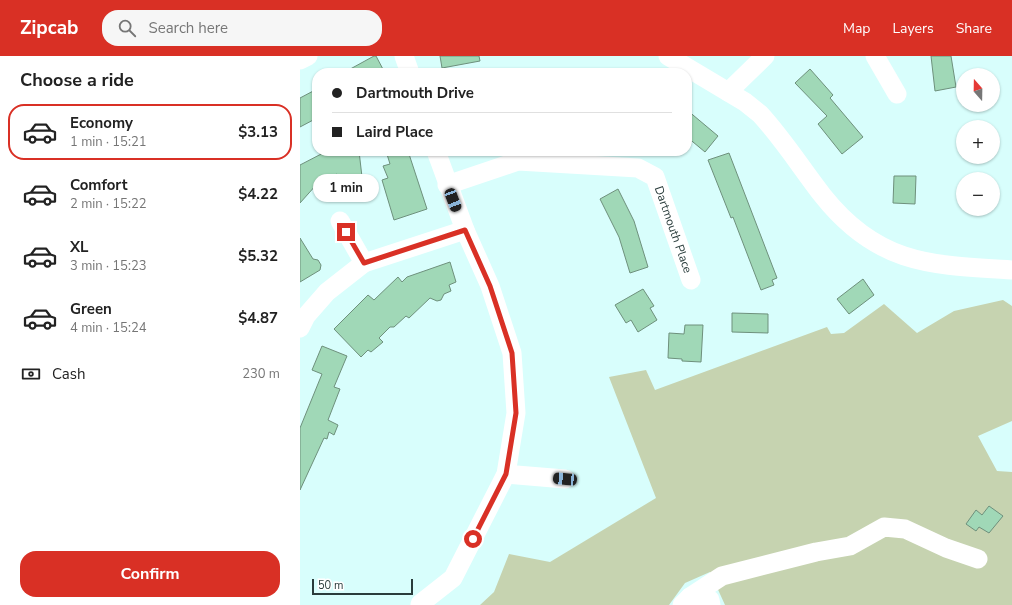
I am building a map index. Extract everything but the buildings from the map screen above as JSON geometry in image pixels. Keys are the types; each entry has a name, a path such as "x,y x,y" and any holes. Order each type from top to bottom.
{"street":[{"path":"300,60 308,56"},
{"path":"404,56 408,68"},
{"path":"668,56 688,68"},
{"path":"728,92 765,56"},
{"path":"875,56 897,94"},
{"path":"692,70 728,92 760,114 838,214 870,240 906,258 926,263 952,267 1012,270"},
{"path":"420,604 453,578 506,474 516,413 512,353 490,286 447,186 438,156"},
{"name":"Dartmouth Place","path":"447,186 518,161 638,168 655,177 691,280"},
{"path":"340,221 364,263"},
{"path":"300,328 306,316 327,292 364,263 465,230"},
{"path":"506,474 565,479"},
{"path":"686,601 722,576 816,552 850,546 884,527 905,529 946,548 978,559"},
{"path":"686,601 710,600 711,605"}],"green space":[{"path":"1003,300 1012,306 1012,421 978,436 997,471 1012,472 1012,605 725,605 710,572 685,583 669,605 480,605 494,592 509,554 550,562 656,498 609,377 646,370 655,390 827,327 831,334 844,333 884,304 917,333 954,311"}],"route":[{"path":"346,232 364,263 465,230 490,286 512,353 516,413 506,474 473,539"}]}
